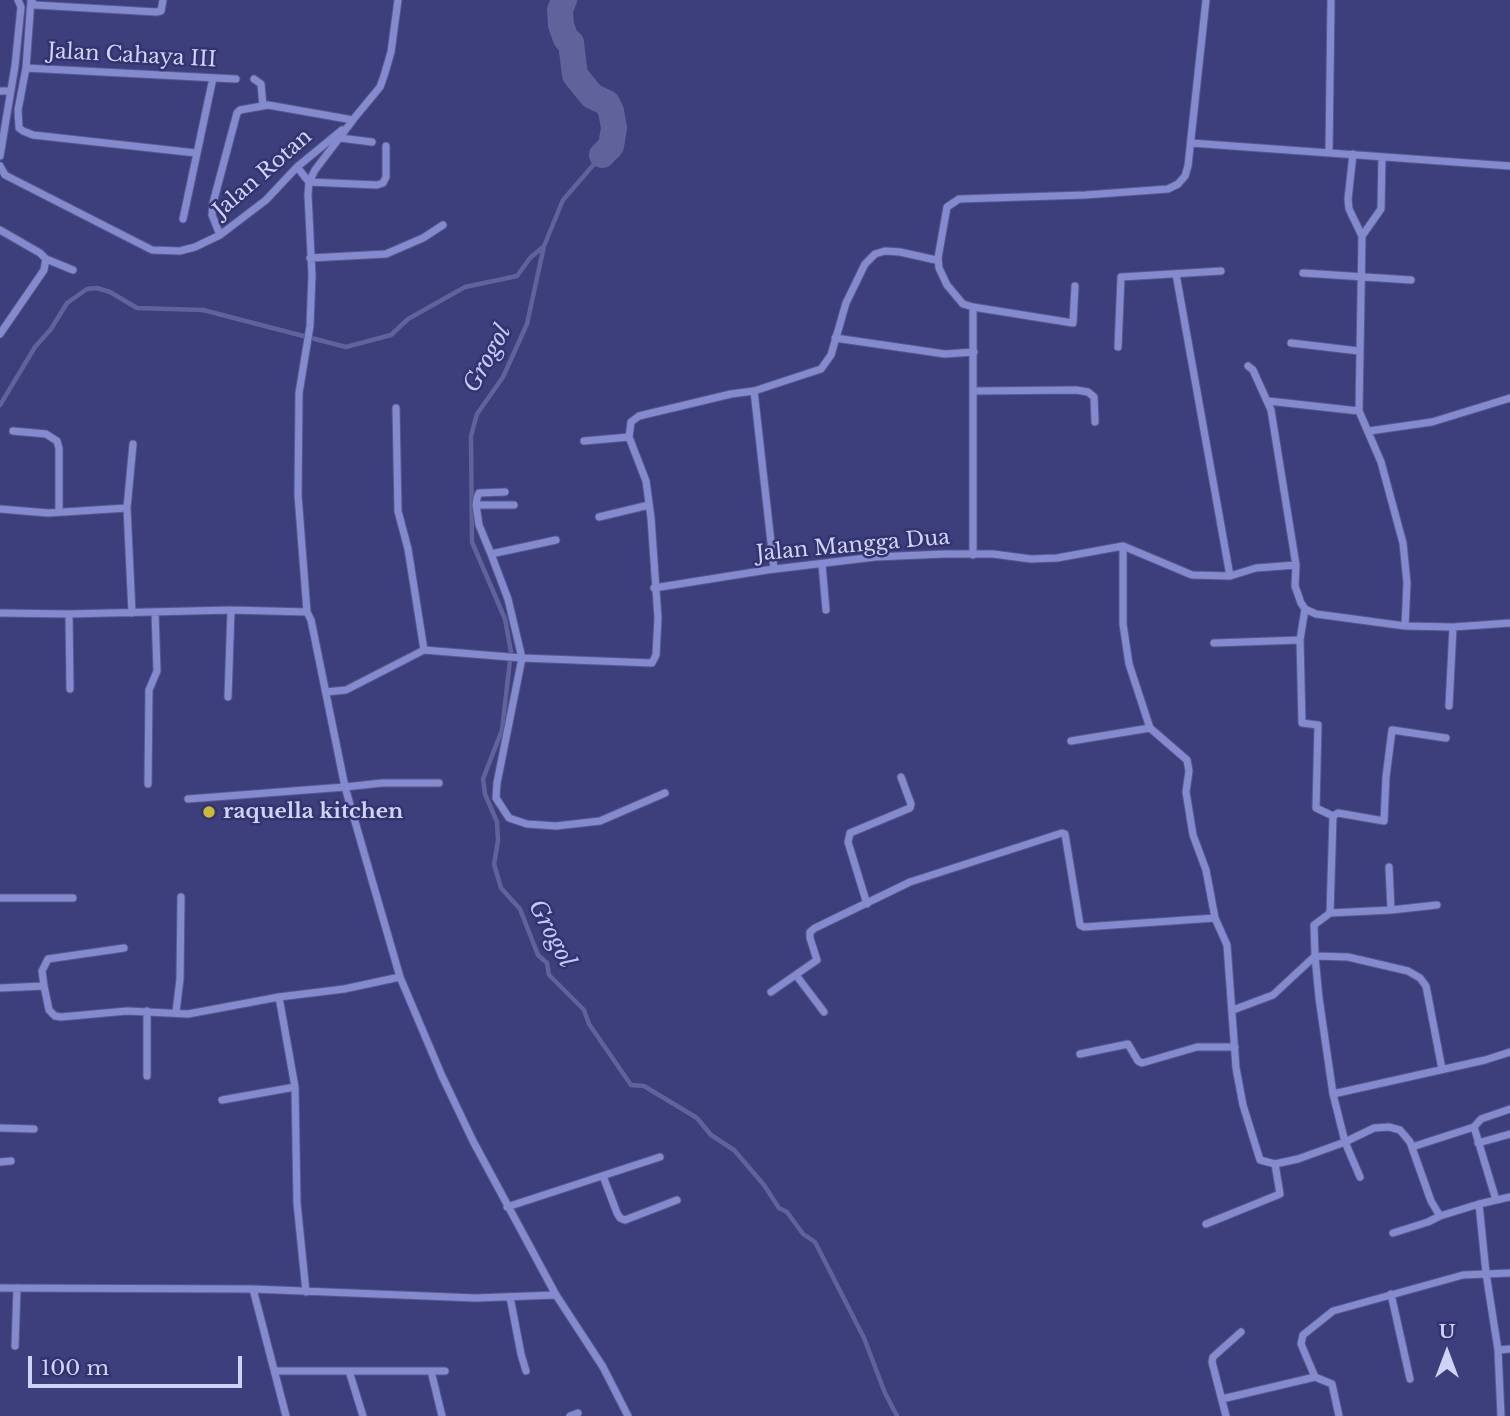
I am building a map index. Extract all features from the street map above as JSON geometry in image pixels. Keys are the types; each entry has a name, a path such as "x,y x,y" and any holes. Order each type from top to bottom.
{"street":[{"path":"0,156 12,91 21,7 18,0"},
{"path":"31,1 35,5 156,12 161,11 163,0"},
{"name":"Jalan Rotan","path":"0,166 5,175 152,250 180,251 195,247 220,235 266,200 297,167 354,120 380,87 391,51 398,0"},
{"path":"1075,286 1073,323 963,304 947,285 939,268 938,258 947,207 959,199 1085,195 1168,189 1178,184 1185,176 1191,143 1206,0"},
{"path":"1329,152 1331,0"},
{"path":"31,1 26,68 18,110 19,128 33,135 195,153"},
{"name":"Jalan Cahaya III","path":"26,68 236,79"},
{"path":"183,219 213,78"},
{"path":"254,79 261,84 263,106"},
{"path":"0,90 12,91"},
{"path":"220,235 212,215 212,204 237,113 244,108 263,106 354,120 315,170 309,182 307,213 312,275 310,326 299,393 298,495 307,612 311,620 345,788 400,977 442,1076 507,1207 556,1295 603,1367 628,1416"},
{"path":"340,138 372,142"},
{"path":"1191,143 1510,166"},
{"path":"297,167 309,182 377,185 383,183 386,177 386,146"},
{"path":"1353,154 1349,209 1362,236 1359,411 1381,462 1403,543 1408,583 1405,626"},
{"path":"1362,236 1381,209 1382,157"},
{"path":"310,258 386,254 423,238 443,225"},
{"path":"0,230 46,259 72,270"},
{"path":"326,692 346,690 424,650 652,663 656,655 658,618 651,518 646,481 629,437 631,422 639,416 754,391 821,369 828,361 846,303 865,264 875,254 886,251 938,258"},
{"path":"0,334 44,270 46,259"},
{"path":"1118,347 1121,277 1221,271"},
{"path":"1303,273 1411,280"},
{"path":"1176,274 1230,576"},
{"path":"973,307 973,555"},
{"path":"835,338 945,354 974,352"},
{"path":"1291,343 1359,351"},
{"path":"1248,366 1253,370 1268,401 1288,502 1296,565 1295,586 1305,609 1300,640 1302,723 1318,725 1316,808 1334,816"},
{"path":"754,391 774,569"},
{"path":"974,391 1088,392 1094,397 1096,422"},
{"path":"1369,431 1432,422 1510,398"},
{"path":"1268,401 1359,411"},
{"path":"396,408 398,511 408,549 424,650"},
{"path":"13,430 46,434 57,441 59,511"},
{"path":"584,441 629,437"},
{"path":"132,613 127,508 133,444"},
{"path":"505,492 479,494 475,506 479,525 508,599 518,657 496,798 509,818 527,824 556,826 600,821 665,793"},
{"path":"475,506 514,505"},
{"path":"599,517 649,505"},
{"path":"0,509 37,513 127,508"},
{"path":"491,554 556,540"},
{"path":"1296,565 1256,568 1230,576 1192,575 1123,546 1123,624 1129,664 1150,728 1187,760 1189,771 1186,792 1193,835 1206,870 1215,918 1227,945 1236,1068 1243,1105 1260,1160 1275,1164 1323,1151 1374,1128 1389,1126 1400,1130 1412,1147 1431,1201 1440,1216"},
{"name":"Jalan Mangga Dua","path":"654,588 670,583 875,557 944,554 1057,558 1123,546"},
{"path":"822,564 826,610"},
{"path":"1305,609 1316,614 1405,626 1453,627 1510,623"},
{"path":"0,613 231,610 307,612"},
{"path":"228,696 231,610"},
{"path":"148,784 149,690 157,671 155,612"},
{"path":"69,614 70,689"},
{"path":"1449,705 1453,627"},
{"path":"1214,643 1300,640"},
{"path":"1071,741 1150,728"},
{"path":"1334,816 1338,813 1384,821 1392,730 1446,738"},
{"path":"867,904 848,842 850,833 910,807 901,777"},
{"path":"188,799 382,783 439,783"},
{"path":"1330,913 1334,816"},
{"path":"771,992 817,960 810,932 815,928 910,882 1062,833 1065,834 1080,925 1084,927 1215,918"},
{"path":"1389,867 1391,910"},
{"path":"176,1012 180,979 181,897"},
{"path":"0,898 74,898"},
{"path":"1360,1177 1345,1142 1334,1094 1319,998 1314,925 1330,913 1437,905"},
{"path":"124,948 48,960 43,965 49,1010 55,1016 147,1011 205,1012 400,977"},
{"path":"1233,1010 1273,995 1315,956 1348,957 1408,971 1420,978 1426,986 1442,1069"},
{"path":"796,975 824,1012"},
{"path":"0,988 44,986"},
{"path":"279,997 295,1087 297,1203 306,1292"},
{"path":"146,1076 147,1011"},
{"path":"1080,1054 1128,1044 1142,1063 1198,1047 1235,1047"},
{"path":"1334,1094 1510,1052"},
{"path":"222,1100 295,1087"},
{"path":"1412,1147 1474,1127 1481,1119 1510,1109"},
{"path":"1474,1127 1496,1200"},
{"path":"0,1128 34,1129"},
{"path":"1478,1143 1510,1133"},
{"path":"507,1207 660,1157"},
{"path":"0,1162 11,1161"},
{"path":"1206,1224 1279,1194 1275,1164"},
{"path":"603,1176 617,1213 625,1220 677,1200"},
{"path":"1393,1233 1479,1204 1510,1197"},
{"path":"1479,1204 1498,1350 1502,1416"},
{"path":"1315,1377 1301,1344 1303,1335 1333,1311 1463,1275 1510,1273"},
{"path":"0,1288 253,1289 475,1298 556,1295"},
{"path":"15,1346 17,1288"},
{"path":"253,1289 286,1416"},
{"path":"1391,1294 1410,1379"},
{"path":"510,1297 526,1371"},
{"path":"1226,1416 1212,1362 1213,1357 1241,1332"},
{"path":"1498,1350 1510,1349"},
{"path":"275,1371 445,1371"},
{"path":"349,1371 363,1416"},
{"path":"430,1371 442,1416"},
{"path":"1222,1399 1315,1377 1332,1384 1339,1416"}],"waterway":[{"path":"564,0 560,10 561,25 566,39 571,43 575,75 592,96 607,103 611,111 614,128 611,146 602,155"},
{"name":"Grogol","path":"602,155 563,200 544,246 527,324 503,377 477,414 471,436 472,542 505,619 511,652 502,730 483,779 485,794 497,822 498,841 494,864 501,888 520,909 538,955 547,963 549,975 584,1010 589,1024 631,1085 644,1086 697,1118 711,1135 734,1150 764,1185 779,1208 787,1212 803,1234 815,1242 864,1338 897,1416"},
{"name":"Grogol","path":"0,405 35,347 51,329 67,303 87,289 97,288 110,292 137,308 203,310 346,347 391,335 408,319 465,287 517,276 530,258 543,247"}],"place":[{"name":"raquella kitchen","path":"209,812"}]}
